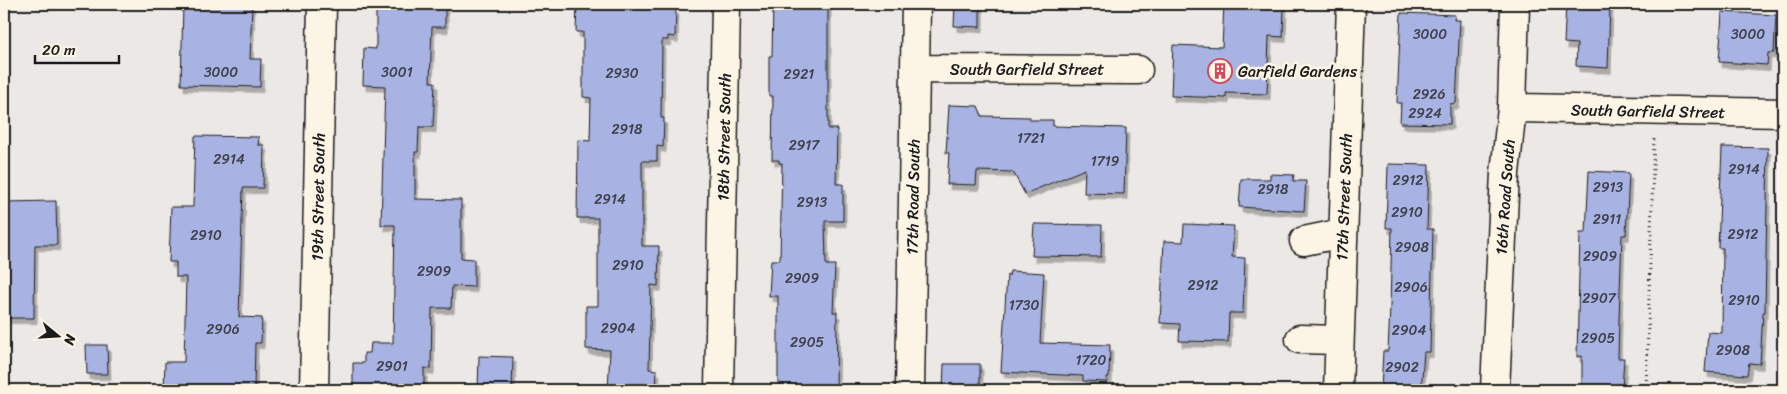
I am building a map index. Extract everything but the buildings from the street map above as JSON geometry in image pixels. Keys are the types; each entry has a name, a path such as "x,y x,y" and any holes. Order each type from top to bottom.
{"street":[{"name":"19th Street South","path":"314,390 322,4"},
{"name":"18th Street South","path":"720,390 726,4"},
{"name":"17th Road South","path":"910,390 916,4"},
{"name":"17th Street South","path":"1338,390 1351,4"},
{"name":"16th Road South","path":"1495,390 1505,173 1512,108 1515,4"},
{"name":"South Garfield Street","path":"915,69 1138,70"},
{"name":"South Garfield Street","path":"1512,108 1783,113"},
{"path":"1304,241 1343,233"},
{"path":"1300,339 1339,340"}],"path":[{"path":"1646,390 1654,128"}],"place":[{"name":"Garfield Gardens","path":"1220,71"}]}
